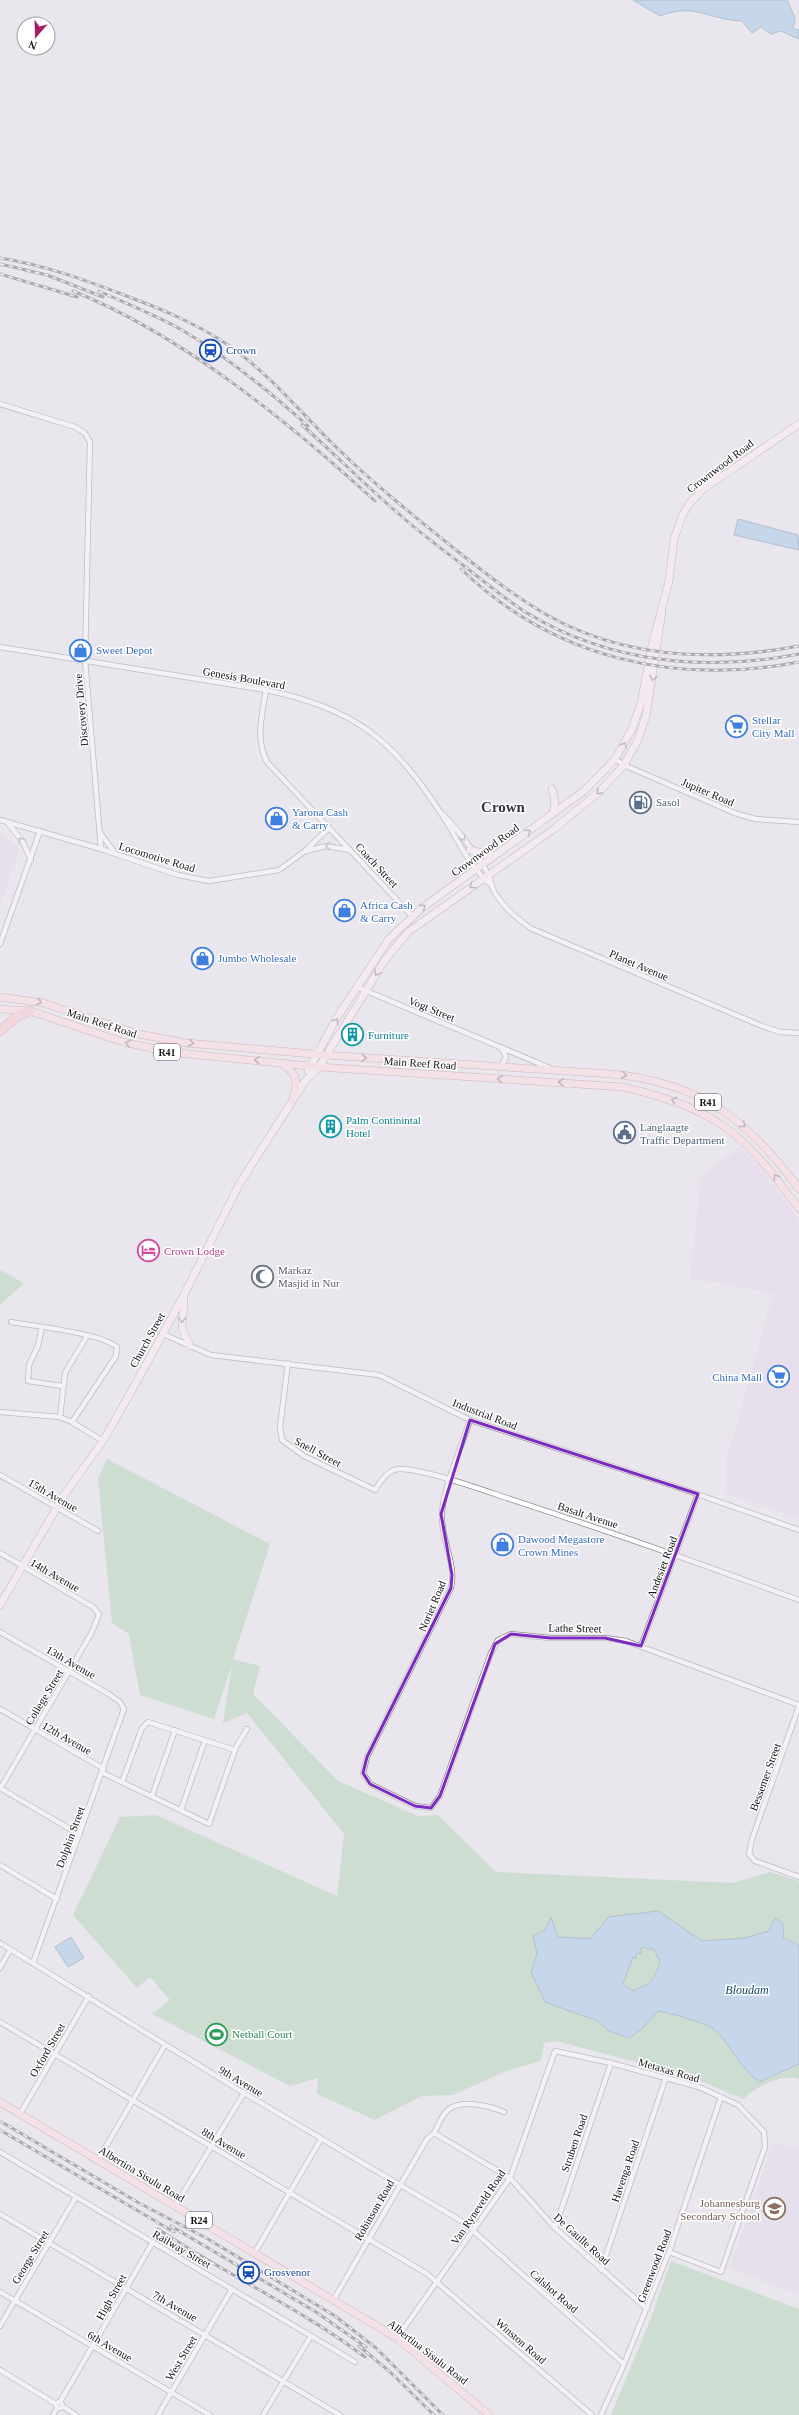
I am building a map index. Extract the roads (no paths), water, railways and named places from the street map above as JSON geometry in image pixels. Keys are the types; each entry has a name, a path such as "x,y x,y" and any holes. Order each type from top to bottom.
{"highway":[{"path":"0,1031 18,1016 30,1011"}],"main road":[{"name":"Crownwood Road","path":"325,1055 385,960 408,932 577,811 599,792 624,765 637,742 646,716 676,531 690,503 710,484 799,424"},
{"name":"Crownwood Road","path":"316,1054 381,950 412,916 553,814 598,779 615,759 636,719 654,638 662,612"},
{"path":"552,789 555,802 553,814"},
{"path":"470,850 494,856"},
{"name":"Main Reef Road","path":"0,997 43,1003 150,1037 236,1048 633,1076 664,1083 692,1093 720,1108 750,1131 773,1154 799,1189"},
{"name":"Main Reef Road","path":"0,1008 30,1011 123,1042 154,1050 319,1067 623,1087 670,1099 696,1109 722,1123 745,1142 767,1166 799,1209"},
{"name":"Church Street","path":"305,1081 316,1054"},
{"name":"Church Street","path":"0,1604 57,1507 103,1441 185,1293 240,1183 305,1081 319,1067 325,1055"},
{"path":"278,1062 290,1068 296,1076 296,1086 292,1102"},
{"path":"520,1080 521,1069"},
{"path":"185,1293 182,1328 190,1346"},
{"name":"Albertina Sisulu Road","path":"0,2102 255,2252 397,2338 489,2415"}],"street":[{"name":"Discovery Drive","path":"0,404 82,431 88,437 91,449 85,660 101,849"},
{"name":"Genesis Boulevard","path":"0,647 266,690 324,705 370,730 403,761 479,868"},
{"name":"Coach Street","path":"266,690 260,728 260,747 272,768 412,916"},
{"name":"Jupiter Road","path":"615,759 624,765 742,816 756,819 799,822"},
{"name":"Genesis Boulevard","path":"441,813 458,829 479,868"},
{"name":"Locomotive Road","path":"0,820 101,849 178,875 209,881 269,873 284,867 305,851 328,828"},
{"path":"7,822 22,842 31,860"},
{"path":"0,944 40,831"},
{"path":"100,833 116,854"},
{"name":"Locomotive Road","path":"305,851 326,846 351,851"},
{"path":"479,868 486,877"},
{"name":"Planet Avenue","path":"486,877 511,912 530,928 762,1026 780,1032 799,1033"},
{"name":"Vogt Street","path":"357,987 555,1071"},
{"path":"501,1047 506,1057 501,1067"},
{"path":"11,1322 87,1336 112,1343 117,1347 118,1352 72,1422"},
{"path":"42,1327 38,1346 29,1365 28,1381 62,1386"},
{"name":"Industrial Road","path":"163,1334 190,1346 222,1357 288,1363 379,1375 470,1420 698,1494 799,1530"},
{"path":"60,1417 62,1386 67,1368 87,1336"},
{"name":"Snell Street","path":"288,1363 280,1427 282,1440 304,1456 375,1490"},
{"path":"0,1412 60,1417 72,1422 103,1441"},
{"name":"Noriet Road","path":"431,1808 415,1806 370,1784 363,1773 364,1765 451,1588 452,1570 441,1514 470,1420"},
{"name":"Basalt Avenue","path":"375,1490 384,1477 397,1470 412,1470 676,1555 799,1600"},
{"name":"15th Avenue","path":"0,1475 98,1531"},
{"name":"Andesiet Road","path":"641,1646 698,1494"},
{"name":"14th Avenue","path":"0,1553 93,1607 99,1614"},
{"name":"College Street","path":"0,1788 94,1629 99,1614"},
{"name":"13th Avenue","path":"0,1632 70,1671 120,1702 124,1707 123,1716"},
{"name":"Lathe Street","path":"431,1808 440,1796 491,1653 498,1640 511,1634 519,1633 550,1638 605,1638 641,1646 799,1705"},
{"name":"Bessemer Street","path":"799,1705 752,1839 750,1854 755,1861 799,1876"},
{"name":"12th Avenue","path":"0,1709 122,1782 209,1824 235,1750"},
{"name":"Dolphin Street","path":"33,1963 123,1716"},
{"path":"122,1782 144,1725 151,1722 235,1750 247,1730"},
{"path":"152,1796 175,1730"},
{"path":"181,1810 205,1740"},
{"path":"0,1788 80,1835"},
{"path":"0,1865 57,1899"},
{"name":"9th Avenue","path":"0,1943 89,1996 165,2045 244,2093 463,2222 473,2232"},
{"path":"0,1968 10,1950"},
{"name":"Oxford Street","path":"20,2114 89,1996"},
{"name":"8th Avenue","path":"0,2022 368,2239 437,2282"},
{"path":"98,2160 165,2045"},
{"name":"Metaxas Road","path":"556,2051 666,2077 721,2097 738,2105 764,2132 765,2147 722,2272 669,2252"},
{"name":"Van Ryneveld Road","path":"397,2338 510,2178 556,2051"},
{"name":"Struben Road","path":"555,2228 611,2063"},
{"name":"Havenga Road","path":"601,2270 666,2077"},
{"path":"176,2206 244,2093"},
{"name":"Greenwood Road","path":"601,2415 647,2309 669,2252 721,2097"},
{"name":"Robinson Road","path":"334,2299 400,2185 448,2109 457,2104 504,2112"},
{"name":"De Gaulle Road","path":"434,2133 510,2178 555,2228 647,2309"},
{"path":"255,2252 321,2139"},
{"name":"Railway Street","path":"0,2152 355,2362"},
{"name":"George Street","path":"0,2326 76,2197"},
{"name":"7th Avenue","path":"0,2214 340,2415"},
{"name":"Calshot Road","path":"473,2232 624,2364"},
{"name":"High Street","path":"53,2415 94,2347 153,2242"},
{"name":"Winston Road","path":"437,2282 592,2415"},
{"name":"West Street","path":"158,2415 232,2289"},
{"name":"6th Avenue","path":"0,2292 210,2415"},
{"path":"263,2415 311,2336"},
{"path":"0,2370 76,2415"}],"water":[{"path":"633,0 787,0 795,18 793,29 799,30 799,39 781,31 771,34 761,27 752,33 742,21 720,18 693,11 672,12 660,16"},
{"path":"738,519 798,535 799,550 734,535"},
{"name":"Bloudam","path":"658,1911 702,1941 745,1938 769,1931 775,1918 784,1925 783,1938 799,1945 799,2064 759,2082 745,2069 725,2041 713,2029 695,2021 658,2011 642,2029 629,2038 609,2031 598,2021 545,2002 531,1972 537,1954 533,1936 545,1930 551,1917 558,1937 590,1939 609,1917","holes":["644,1947 654,1949 660,1962 658,1969 648,1984 632,1991 623,1984 633,1957 636,1958 636,1954 641,1953 640,1949"]},
{"path":"71,1937 84,1958 68,1967 55,1947"}],"railway":[{"path":"0,258 63,273 93,283 165,311 216,337 257,368 350,461 425,525 511,592 547,615 577,630 607,641 670,653 702,655 734,654 799,646"},
{"path":"0,264 47,275 103,297"},
{"path":"0,274 77,297"},
{"path":"73,291 114,309 154,331 233,383 307,441 375,501"},
{"path":"99,291 162,319 199,340 248,375 308,426"},
{"path":"302,425 387,504 423,535 511,602 527,613 559,630 591,643 625,653 659,659 694,662 729,662 799,654"},
{"path":"461,569 497,600 535,624 575,644 618,658 661,667 706,670 752,669 799,662"},
{"path":"0,2121 139,2203 208,2239 335,2316 376,2348 443,2415"},
{"path":"0,2130 174,2232"},
{"path":"171,2226 316,2312 366,2347"},
{"path":"158,2229 209,2261 315,2323 365,2357"},
{"path":"359,2346 389,2371 434,2415"}],"place":[{"name":"Crown","path":"210,350"},
{"name":"Sweet Depot","path":"81,650"},
{"name":"Stellar City Mall","path":"736,726"},
{"name":"Sasol","path":"641,802"},
{"name":"Yarona Cash & Carry","path":"276,818"},
{"name":"Africa Cash & Carry","path":"344,911"},
{"name":"Jumbo Wholesale","path":"203,958"},
{"name":"Furniture","path":"352,1035"},
{"name":"Palm Continintal Hotel","path":"330,1126"},
{"name":"Langlaagte Traffic Department","path":"625,1133"},
{"name":"Crown Lodge","path":"148,1251"},
{"name":"Markaz Masjid in Nur","path":"263,1276"},
{"name":"China Mall","path":"778,1377"},
{"name":"Dawood Megastore Crown Mines","path":"503,1545"},
{"name":"Netball Court","path":"217,2034"},
{"name":"Johannesburg Secondary School","path":"775,2209"},
{"name":"Grosvenor","path":"249,2272"}],"district":[{"name":"Crown","path":"503,807"}]}
